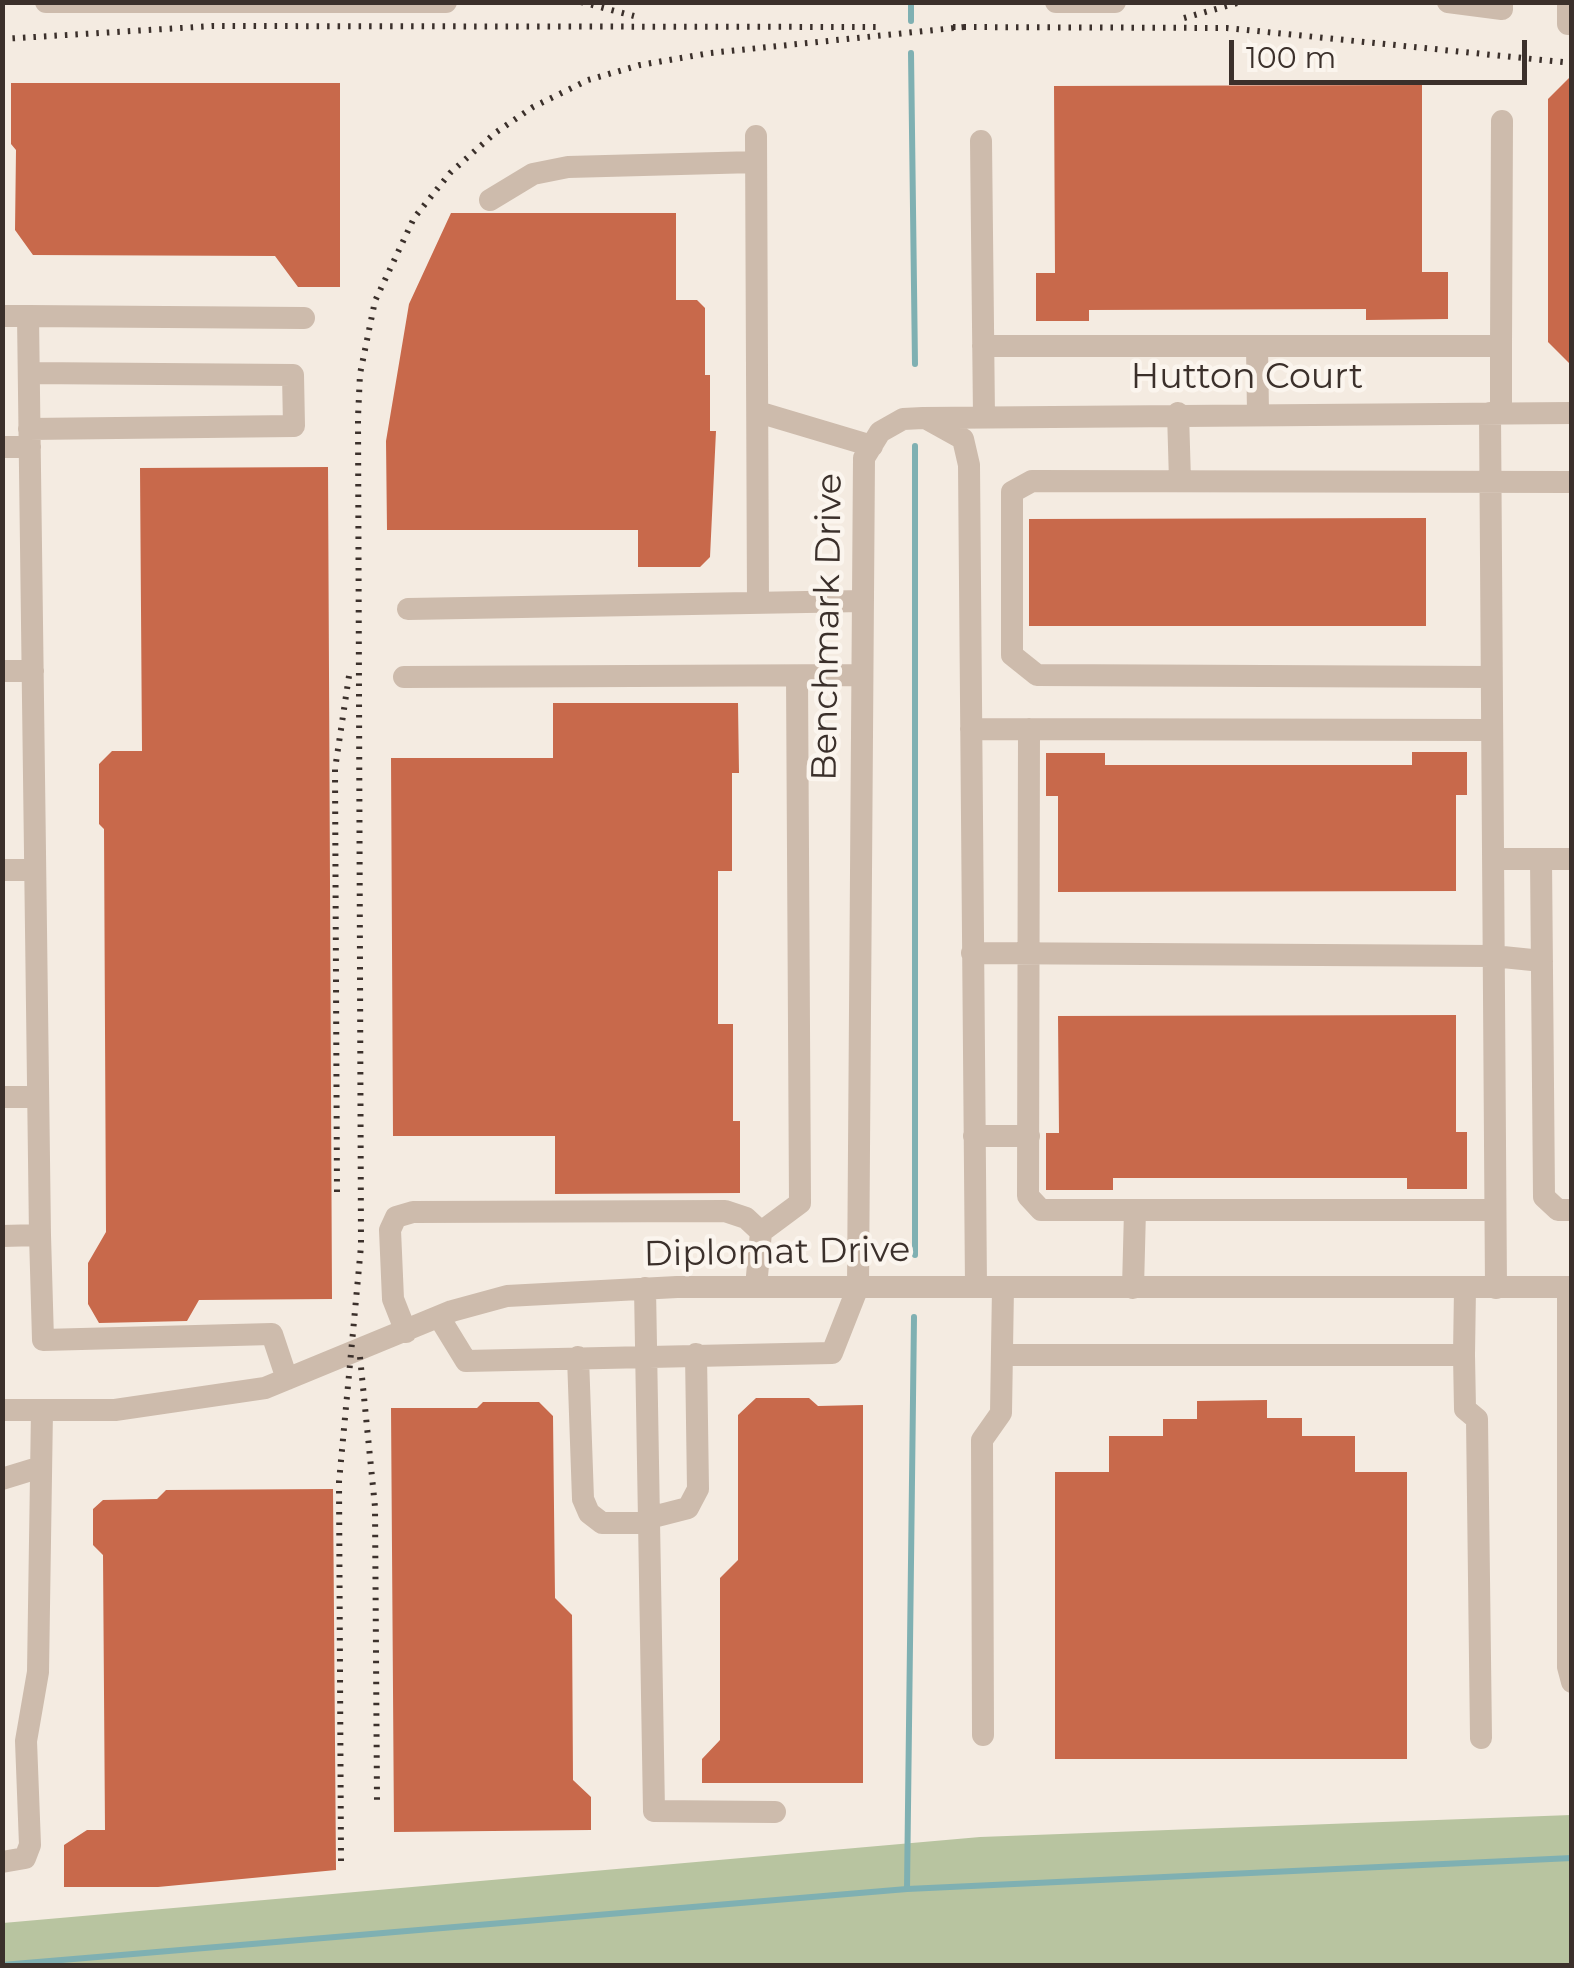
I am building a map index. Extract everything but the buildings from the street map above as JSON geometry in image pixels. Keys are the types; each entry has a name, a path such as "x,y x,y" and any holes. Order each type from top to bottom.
{"street":[{"path":"46,2 446,2"},
{"path":"1056,2 1117,3"},
{"path":"1448,2 1502,9 1502,2"},
{"path":"1568,2 1568,24 1572,24"},
{"path":"1496,1288 1490,482 1501,346 1502,121"},
{"path":"756,136 758,603"},
{"path":"981,141 984,416"},
{"path":"490,200 533,174 568,167 756,162"},
{"path":"2,316 304,318"},
{"path":"28,316 43,1340 272,1334 287,1379"},
{"path":"983,346 1501,346"},
{"path":"1257,346 1258,413"},
{"path":"2,447 30,438 294,426 293,375 29,373"},
{"path":"758,412 872,446"},
{"path":"1178,413 1180,481"},
{"name":"Hutton Court","path":"924,418 1178,413 1572,413"},
{"path":"924,418 962,439 969,465 976,1287"},
{"name":"Benchmark Drive","path":"858,1287 864,458 880,432 904,420 924,418"},
{"path":"1012,655 1012,492 1032,481 1572,482"},
{"path":"408,609 863,601"},
{"path":"970,656 1012,655 1037,675 1491,677"},
{"path":"2,671 33,671"},
{"path":"404,677 862,675"},
{"path":"756,1287 761,1232 800,1203 797,676"},
{"path":"970,729 1492,730"},
{"path":"1028,729 1032,953 1028,1196 1041,1210 1496,1210"},
{"path":"1493,858 1572,858"},
{"path":"1542,858 1544,1197 1558,1210 1572,1210"},
{"path":"2,870 35,870"},
{"path":"972,953 1494,956 1542,961"},
{"path":"2,1098 38,1097"},
{"path":"974,1136 1029,1136"},
{"path":"1133,1288 1135,1210"},
{"path":"406,1332 393,1299 390,1230 396,1217 413,1212 725,1211 746,1218 761,1232"},
{"path":"2,1236 40,1236"},
{"name":"Diplomat Drive","path":"2,1410 114,1410 204,1400 287,1379 439,1317 507,1296 645,1288 756,1287 1570,1287"},
{"path":"439,1317 466,1361 832,1352 858,1287"},
{"path":"983,1735 982,1440 1002,1413 1002,1287"},
{"path":"1570,1287 1568,1667 1572,1682"},
{"path":"645,1288 654,1811 774,1812"},
{"path":"1465,1288 1465,1409 1478,1419 1481,1738"},
{"path":"578,1357 583,1499 589,1513 602,1523 649,1520 688,1508 698,1489 696,1354"},
{"path":"1002,1355 1464,1354"},
{"path":"2,1862 25,1858 30,1845 26,1741 38,1672 42,1410"},
{"path":"2,1479 42,1467"}],"green space":[{"path":"1571,1815 1571,1965 3,1965 3,1923 980,1837"}],"waterway":[{"path":"911,2 911,21"},
{"path":"911,53 915,364"},
{"path":"915,446 915,1255"},
{"path":"907,1889 914,1317"},
{"path":"2,1965 907,1889 1572,1858"}],"railway":[{"path":"581,2 634,16"},
{"path":"1184,18 1241,2"},
{"path":"2,39 213,26 878,27"},
{"path":"953,27 1227,28 1572,63"},
{"path":"341,1861 339,1482 361,1246 358,417 360,374 375,301 414,218 450,173 495,133 533,107 588,80 640,65 710,53 964,27"},
{"path":"337,1192 335,769 349,676"},
{"path":"360,1357 375,1507 377,1800"}]}
